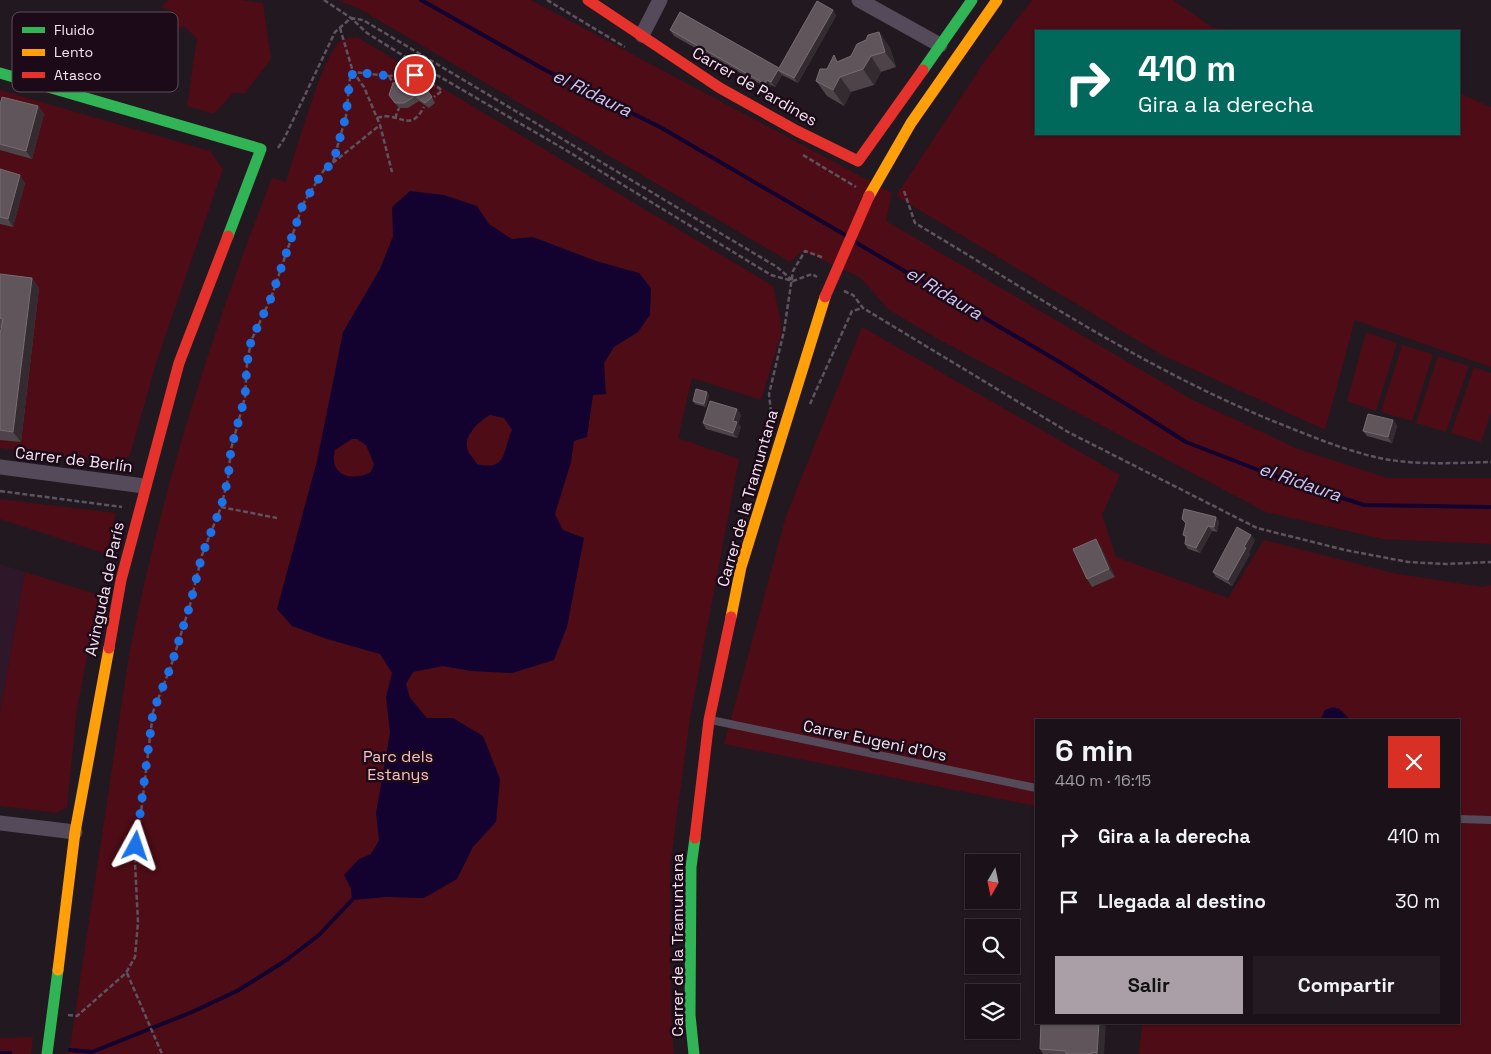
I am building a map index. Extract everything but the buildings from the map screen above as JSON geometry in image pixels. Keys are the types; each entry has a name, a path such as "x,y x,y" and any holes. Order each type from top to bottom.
{"street":[{"name":"Carrer de Pardines","path":"588,0 720,88 858,161 940,45"},
{"path":"642,35 660,0"},
{"path":"859,0 940,45 972,0"},
{"name":"Carrer de la Tramuntana","path":"694,1054 690,1015 691,867 709,720 740,567 825,297 869,196 911,123 997,0"},
{"path":"66,92 261,148"},
{"name":"Avinguda de París","path":"47,1054 75,832 117,599 144,486 178,363 261,148"},
{"name":"Carrer de Berlín","path":"0,467 144,486"},
{"path":"0,823 75,832"}],"lane":[{"name":"Carrer Eugeni d'Ors","path":"709,720 1035,788"},
{"path":"1460,820 1491,820"}],"path":[{"path":"324,0 351,18 367,33 391,48 564,149 771,275 793,281"},
{"path":"261,148 275,152 284,139 335,32 351,18"},
{"path":"351,18 363,20 403,42 777,266 793,281"},
{"path":"340,28 354,72 364,87 380,125 392,172"},
{"path":"354,72 389,76 415,75 442,91 434,97"},
{"path":"333,163 346,116 350,78 354,72"},
{"path":"389,76 396,88"},
{"path":"377,118 384,116 416,120 424,107"},
{"path":"395,118 399,108"},
{"path":"75,1016 126,972 135,957 138,922 135,862 153,712 171,666 190,605 202,555 221,507 228,479 231,449 245,397 247,364 251,341 271,298 303,204 324,170 380,125"},
{"path":"904,191 915,223 1148,363 1246,410 1322,441 1372,456 1437,464 1491,462"},
{"path":"793,281 793,271 805,251 830,260"},
{"path":"863,308 1068,432 1257,528 1346,550 1408,562 1446,564 1491,562"},
{"path":"0,491 118,506 138,511"},
{"path":"221,507 277,518"},
{"path":"126,972 162,1054"}],"shaded area":[{"path":"410,191 444,195 477,206 489,224 512,239 533,237 596,261 639,273 651,288 650,315 638,332 614,347 604,363 606,394 593,395 587,437 574,441 571,462 555,514 563,530 584,538 567,627 554,660 512,673 471,671 443,666 413,672 406,684 410,698 427,718 453,718 483,736 500,779 496,822 473,847 457,879 424,898 387,897 352,900 351,889 344,875 359,859 371,854 379,840 376,813 390,733 386,697 392,673 380,654 327,639 292,626 277,609 317,461 343,332 380,269 393,236 392,207","holes":["490,415 504,418 512,430 503,457 494,465 487,466 477,464 468,451 467,440 477,425","352,439 357,439 366,445 374,464 371,472 364,475 349,476 338,471 335,466 335,450"]},
{"path":"0,564 25,572 0,713"},
{"path":"1333,707 1340,709 1349,719 1320,719 1325,710"}],"green space":[{"path":"168,0 240,0 263,3 271,59 245,93 233,93 214,114 187,106 197,39 184,26 181,29 178,26 178,12 161,7"},
{"path":"338,0 531,0 892,193 886,221 1191,399 1298,449 1388,478 1491,478 1491,544 1382,539 1266,512 936,338 888,309 861,278 803,251 790,262 358,8"},
{"path":"1032,0 1173,0 1212,27 1234,30 1035,30 1035,135 1460,135 1460,93 1491,107 1491,367 1355,320 1325,430 1162,355 896,196 984,62"},
{"name":"Parc dels Estanys","path":"357,37 773,286 780,317 781,334 761,400 692,378 678,438 739,459 690,718 670,866 671,1015 674,1054 69,1054 129,655 156,534 172,473 228,295 272,178 286,182 317,86 332,52 339,42 347,38"},
{"path":"0,90 210,151 223,169 157,360 130,455 119,463 0,448"},
{"path":"862,327 1120,475 1102,515 1116,557 1228,598 1264,540 1393,573 1482,587 1491,585 1491,1054 1139,1054 1142,1024 1460,1024 1460,719 1035,719 1035,806 724,744 786,516"},
{"path":"1366,332 1397,343 1376,411 1347,401"},
{"path":"1402,345 1433,354 1412,421 1381,412"},
{"path":"1438,356 1469,366 1446,432 1416,423"},
{"path":"1474,367 1491,373 1491,413 1481,442 1451,433"},
{"path":"0,499 116,513 106,554 0,519"},
{"path":"25,572 99,595 77,709 67,807 57,813 0,806 0,713"},
{"path":"33,1037 31,1054 0,1054 0,1038"}],"waterway":[{"name":"el Ridaura","path":"421,0 547,71 660,127 845,235"},
{"name":"el Ridaura","path":"855,242 1063,364 1186,442 1266,473 1364,505 1491,507"},
{"path":"70,1050 92,1052 192,1012 237,991 285,961 319,935 352,900"},
{"path":"0,1053 10,1053"}],"traffic: fast":[{"path":"923,70 972,0"},
{"path":"0,73 12,76"},
{"path":"65,92 261,149 228,236"},
{"path":"694,1054 690,1015 691,867 695,838"},
{"path":"47,1054 58,970"}],"traffic: slow":[{"path":"869,196 911,123 997,0"},
{"path":"731,617 741,567 825,297"},
{"path":"58,970 75,832 109,648"}],"traffic: jam":[{"path":"588,0 720,88 797,131 858,161 923,70"},
{"path":"825,297 869,196"},
{"path":"109,648 121,580 179,363 228,236"},
{"path":"695,838 709,720 731,617"}],"route":[{"path":"136,846 153,712 171,666 190,605 202,555 221,507 228,479 231,449 245,397 247,364 251,341 271,298 303,204 324,170 333,163 346,116 350,78 354,72 389,76 415,75"}]}
